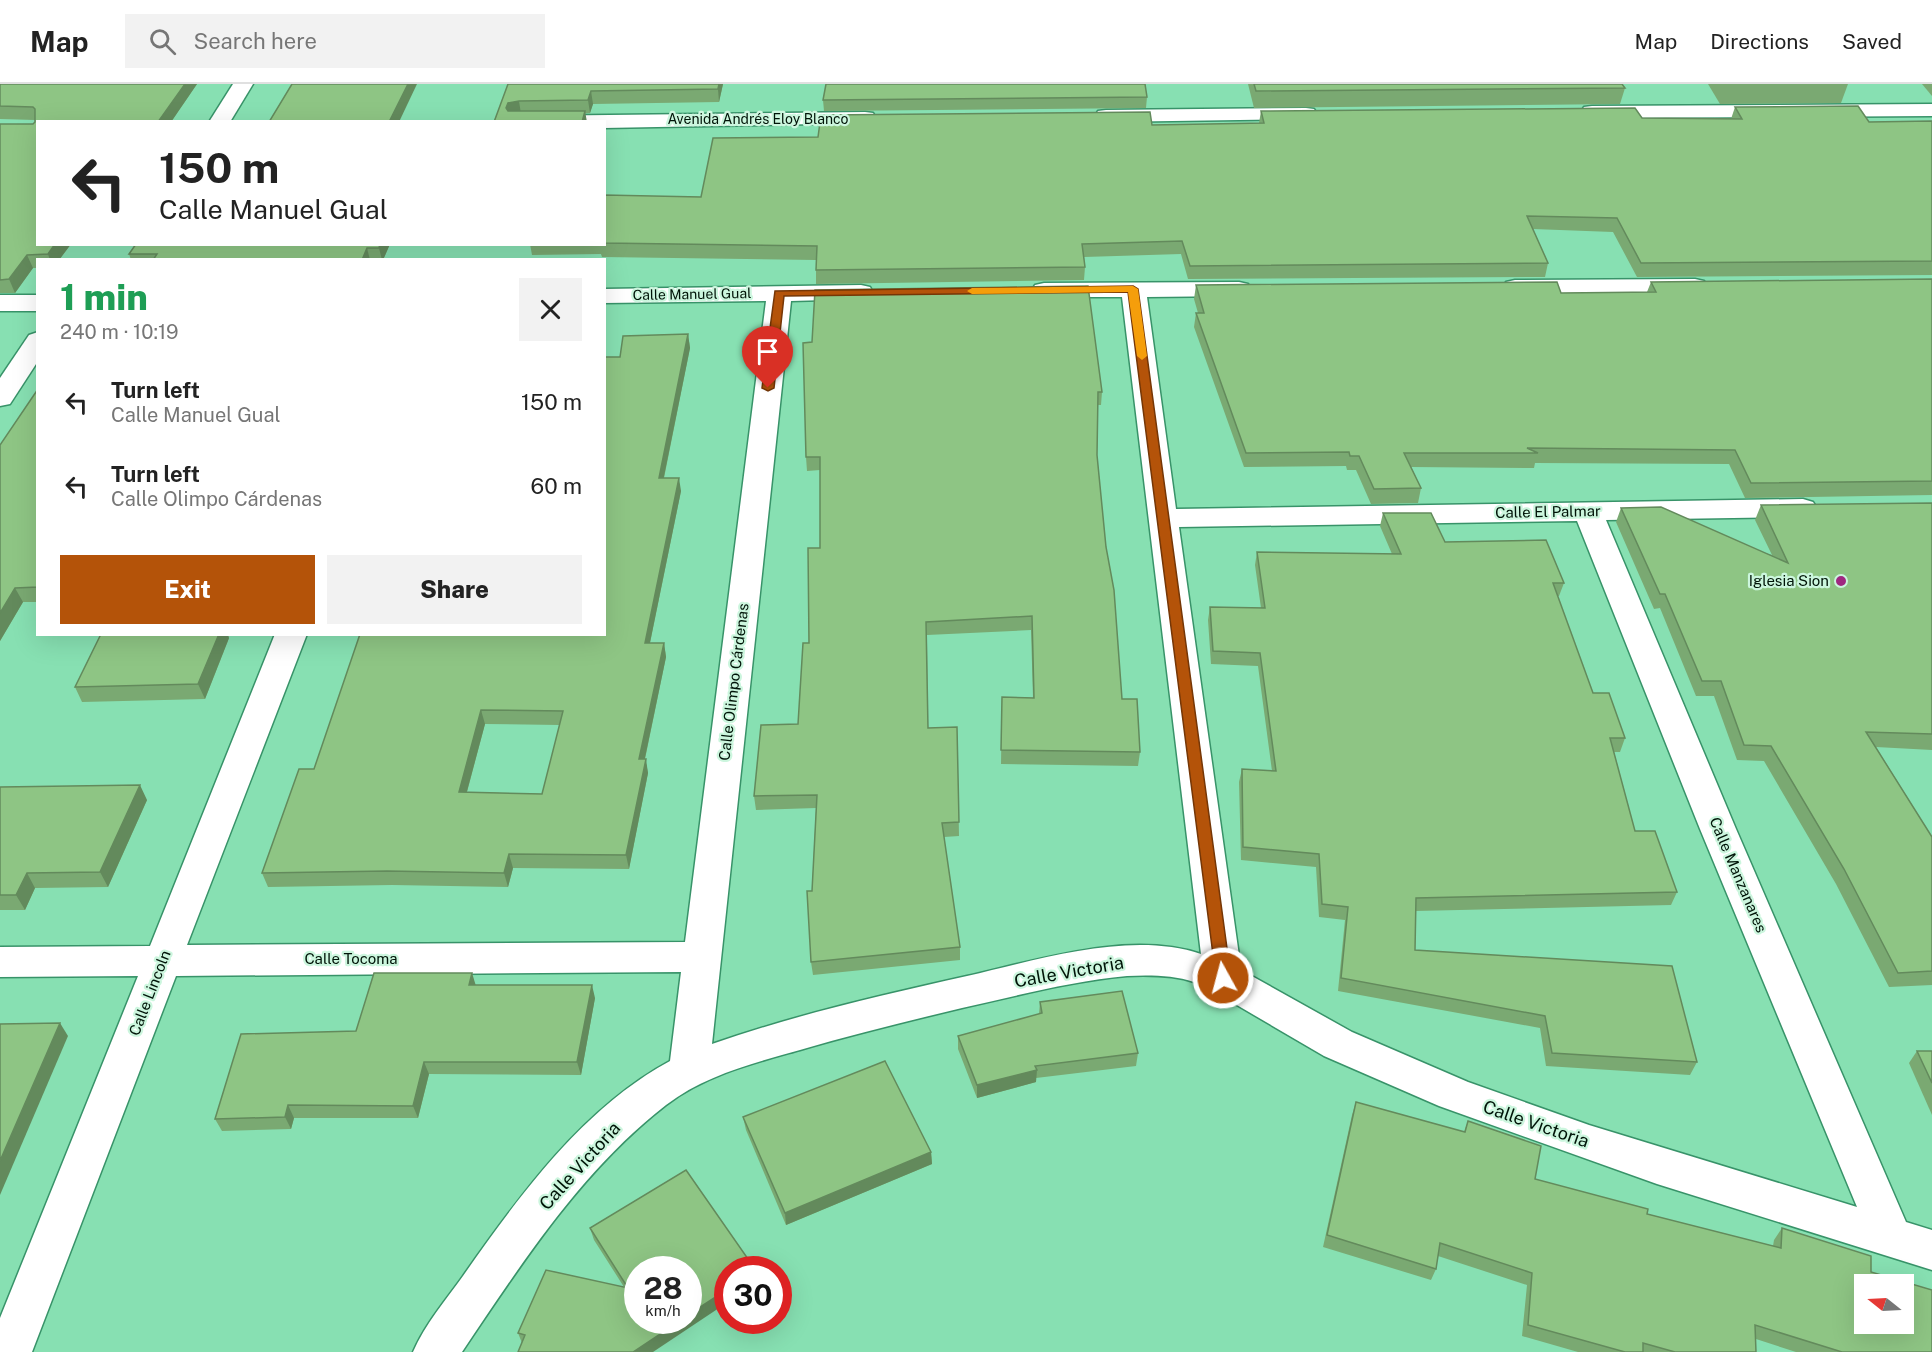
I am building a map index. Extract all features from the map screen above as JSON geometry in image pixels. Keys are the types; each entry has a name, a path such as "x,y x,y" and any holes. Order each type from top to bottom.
{"street":[{"path":"220,120 243,84"},
{"path":"1894,93 1909,110"},
{"path":"778,119 781,96"},
{"path":"1566,112 1932,110"},
{"path":"1088,116 1327,114"},
{"name":"Avenida Andrés Eloy Blanco","path":"606,121 885,118"},
{"path":"1491,287 1717,285"},
{"path":"1021,290 1264,288"},
{"path":"1133,289 1223,978"},
{"name":"Calle Manuel Gual","path":"606,296 883,292"},
{"name":"Calle Olimpo Cárdenas","path":"688,1070 779,293"},
{"path":"0,303 36,303"},
{"path":"0,398 36,343"},
{"name":"Calle El Palmar","path":"1163,518 1825,508"},
{"name":"Calle Manzanares","path":"1588,512 1718,829 1891,1237"},
{"name":"Calle Lincoln","path":"9,1352 290,636"},
{"name":"Calle Tocoma","path":"0,962 702,957"},
{"name":"Calle Victoria","path":"436,1352 506,1252 592,1147 654,1092 688,1070 722,1057 860,1016 1091,965 1127,961 1162,961 1192,966 1223,978 1314,1032 1385,1067 1482,1105 1608,1149 1932,1250"}],"building":[{"path":"0,84 185,84 159,120 36,120 36,246 54,246 48,254 27,255 9,279 0,280 0,124 33,124 35,109 33,107 0,106"},
{"path":"292,84 408,84 390,120 270,120"},
{"path":"508,84 719,84 718,89 591,91 588,100 519,101 508,103 506,108 508,111 585,111 583,120 495,120"},
{"path":"826,84 1145,84 1147,97 823,100"},
{"path":"1254,84 1622,84 1625,88 1256,91"},
{"path":"1858,106 1869,122 1932,121 1932,261 1641,263 1617,218 1527,216 1548,263 1190,266 1182,241 1082,244 1085,267 816,270 817,246 606,243 606,195 701,197 713,138 818,137 821,115 1150,112 1152,125 1264,123 1261,111 1635,108 1642,118 1742,119 1735,107"},
{"path":"135,246 380,246 379,248 367,248 363,258 154,258 157,254 129,254"},
{"path":"1932,279 1932,481 1751,483 1735,450 1527,448 1538,453 1404,453 1421,488 1374,489 1359,456 1350,456 1349,452 1246,453 1196,313 1204,313 1196,285 1557,282 1561,293 1656,292 1651,282"},
{"path":"1088,286 1102,392 1098,392 1097,455 1106,547 1114,590 1122,699 1137,699 1140,752 1001,750 1002,697 1034,698 1032,616 926,622 928,728 957,727 959,822 942,823 960,947 811,962 807,891 812,891 817,795 754,796 761,725 798,724 803,643 809,643 808,548 820,548 820,457 806,457 803,343 812,342 815,290"},
{"path":"688,334 659,478 679,478 645,643 664,643 639,759 646,759 626,855 509,854 504,873 387,871 262,873 299,769 314,769 359,636 606,636 606,357 620,357 623,336","holes":["481,710 563,711 542,794 459,792"]},
{"path":"36,392 36,587 15,588 0,613 0,445"},
{"path":"1932,503 1932,734 1866,732 1932,837 1932,971 1898,973 1844,869 1771,746 1744,745 1721,681 1702,681 1665,594 1660,594 1621,508 1661,507 1788,563 1761,505"},
{"path":"1383,513 1431,513 1445,542 1546,540 1564,583 1553,583 1593,693 1609,693 1625,738 1610,738 1635,831 1655,831 1677,892 1416,898 1415,950 1672,966 1697,1062 1552,1053 1545,1016 1341,978 1348,907 1322,904 1319,854 1243,847 1242,769 1276,771 1260,653 1213,651 1210,607 1265,608 1257,552 1401,554"},
{"path":"100,636 218,636 198,684 75,687"},
{"path":"140,785 100,872 27,873 16,895 0,895 0,787"},
{"path":"374,973 472,973 469,985 592,985 577,1062 424,1062 413,1106 288,1105 285,1117 215,1119 241,1034 356,1031"},
{"path":"1122,991 1138,1053 1035,1066 1037,1070 977,1085 958,1036 1042,1013 1040,1002"},
{"path":"60,1023 0,1161 0,1024"},
{"path":"1917,1051 1932,1051 1932,1083"},
{"path":"885,1061 931,1152 785,1213 743,1117"},
{"path":"1356,1102 1465,1132 1468,1121 1541,1146 1535,1179 1648,1209 1647,1214 1781,1248 1782,1228 1871,1256 1871,1272 1878,1274 1854,1274 1854,1334 1914,1334 1914,1285 1932,1290 1932,1352 1842,1352 1755,1325 1756,1352 1675,1352 1643,1343 1643,1352 1625,1352 1528,1325 1532,1273 1440,1243 1436,1269 1327,1235"},
{"path":"686,1170 746,1256 714,1256 714,1298 702,1306 702,1256 624,1256 624,1282 590,1228"},
{"path":"546,1270 624,1287 624,1334 660,1334 633,1352 518,1352 525,1335 518,1333"}],"slow traffic":[{"path":"972,291 1133,289 1142,356"}],"place":[{"name":"Iglesia Sion","path":"1841,581"}],"route":[{"path":"768,388 779,293 1133,289 1223,978"}]}
